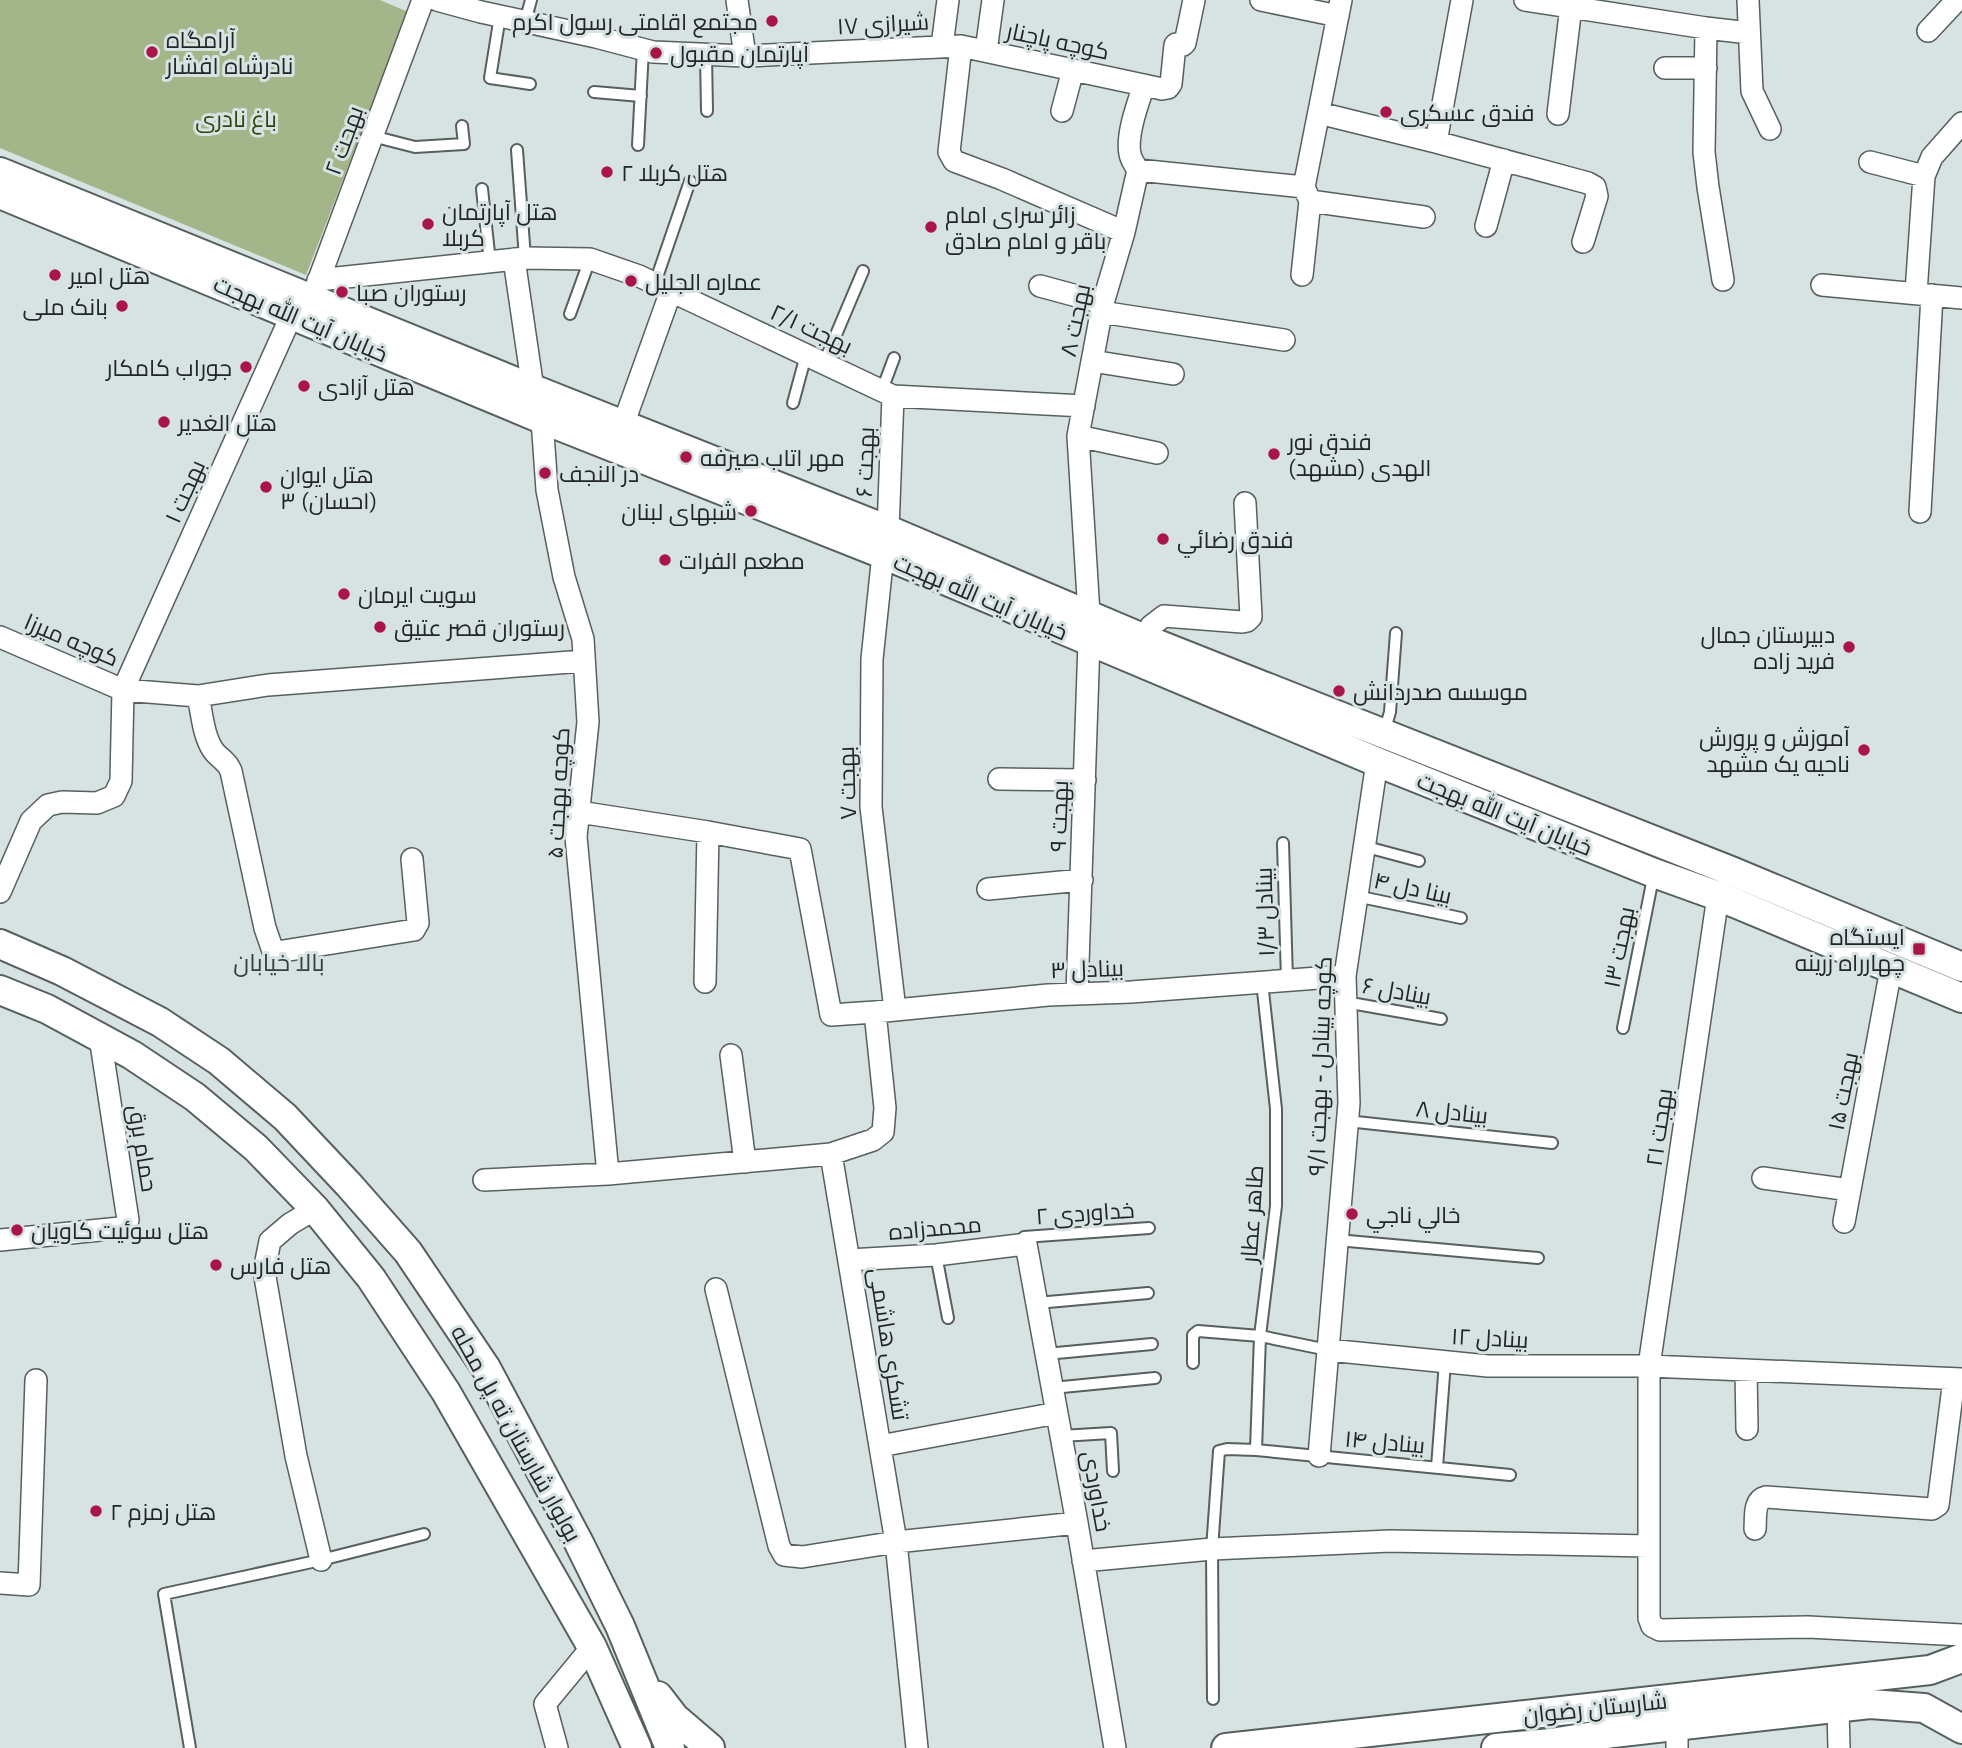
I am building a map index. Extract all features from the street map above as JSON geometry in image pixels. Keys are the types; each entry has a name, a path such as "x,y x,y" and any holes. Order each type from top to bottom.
{"main road":[{"name":"خیابان آیت الله بهجت","path":"0,172 623,425 885,542 1089,628 1377,762 1718,896 1962,998"},
{"name":"خیابان آیت الله بهجت","path":"0,194 307,297 542,419 885,542"},
{"name":"خیابان آیت الله بهجت","path":"1089,628 1147,640 1731,871 1962,967"},
{"name":"بولوار شارستان ته پل محله","path":"0,944 62,971 160,1022 219,1061 285,1117 408,1252 486,1368 579,1543 620,1626 670,1748"},
{"name":"بولوار شارستان ته پل محله","path":"0,990 47,1009 100,1037 195,1097 256,1148 315,1209 372,1278 446,1392 592,1647 637,1748"},
{"name":"شارستان رضوان","path":"1226,1748 1930,1670 1962,1658"},
{"path":"640,1673 674,1718 710,1748"},
{"name":"شارستان رضوان","path":"1496,1748 1551,1745 1613,1733 1677,1737 1870,1704 1924,1708 1962,1729"}],"street":[{"name":"بهجت ۲","path":"307,297 423,0"},
{"name":"شیرازی ۱۷","path":"437,0 653,52 744,56 952,46"},
{"path":"737,0 744,56"},
{"path":"948,0 952,46 949,152 954,161 1124,232"},
{"path":"986,51 993,0"},
{"path":"1144,85 1163,89 1168,88 1171,83 1175,45 1185,45 1194,0"},
{"path":"1261,0 1339,8 1307,194 1302,275"},
{"path":"1436,142 1462,0"},
{"path":"1525,0 1572,3 1706,28 1749,33"},
{"path":"1748,0 1752,91 1770,129"},
{"path":"1928,31 1957,0"},
{"path":"1558,114 1572,3"},
{"path":"1706,28 1704,152 1723,280"},
{"name":"کوچه پاچنار","path":"952,46 1144,85"},
{"path":"1665,68 1706,68"},
{"path":"1062,111 1073,70"},
{"name":"بهجت ۸","path":"1089,628 1078,436 1102,308 1124,232 1138,170 1130,157 1129,146 1144,85"},
{"path":"1319,113 1588,183 1595,187 1597,196 1583,242"},
{"path":"1920,512 1924,176 1932,157 1962,123"},
{"path":"1486,226 1504,160"},
{"path":"1870,162 1924,176"},
{"path":"1138,170 1307,194 1424,217"},
{"path":"520,259 533,389"},
{"name":"بهجت ۲/۱","path":"307,297 489,262 590,259 639,276 887,393 1084,406"},
{"path":"1822,285 1962,298"},
{"path":"1040,286 1102,308 1284,340"},
{"path":"623,425 663,287"},
{"name":"بهجت ۱","path":"123,690 307,297"},
{"path":"1092,361 1173,374"},
{"name":"بهجت ۶","path":"885,542 887,393"},
{"name":"کوچه بهجت ۵","path":"542,419 547,490 564,577 583,639 588,722 576,837 608,1174"},
{"path":"1078,436 1157,453"},
{"path":"1147,640 1151,626 1164,616 1242,622 1251,617 1245,503"},
{"name":"بهجت ۷","path":"831,1154 873,1140 883,1132 885,1011 871,807 872,659 885,542"},
{"name":"بهجت ۹","path":"1077,993 1089,628"},
{"name":"کوچه میرزا","path":"0,636 123,690 198,696 268,685 584,661"},
{"path":"0,892 31,821 48,805 62,802 97,803 114,796 121,781 123,690"},
{"path":"198,696 208,740 215,753 227,761 231,771 265,928 273,951 414,930 418,923 412,859"},
{"name":"کوچه بینادل - بهجت ۹/۱","path":"1319,1456 1349,1103 1345,976 1377,762"},
{"path":"999,779 1085,780"},
{"path":"579,812 708,832 705,982"},
{"name":"بینادل ۳","path":"708,832 800,849 831,1015 1077,993 1131,992 1345,976"},
{"path":"988,889 1082,880"},
{"name":"بهجت ۲۱","path":"1718,896 1649,1366 1649,1618 1653,1626 1660,1630 1808,1627 1962,1634"},
{"name":"بهجت ۱۵","path":"1844,1222 1891,969"},
{"name":"حمام برق","path":"0,1240 120,1228 128,1220 100,1037"},
{"path":"731,1055 744,1162"},
{"path":"484,1180 608,1174 831,1154"},
{"name":"تشکری هاشمی","path":"831,1154 896,1542 917,1748"},
{"path":"1763,1178 1850,1190"},
{"path":"315,1209 290,1224 270,1241 264,1271 296,1456 321,1560"},
{"name":"محمدزاده","path":"849,1260 936,1255 1025,1241"},
{"name":"خداوردی","path":"1025,1241 1115,1748"},
{"path":"716,1289 779,1546 785,1555 802,1557 896,1542 1077,1524"},
{"name":"بینادل ۱۲","path":"1328,1350 1488,1366 1649,1366 1958,1379"},
{"path":"1746,1370 1747,1429"},
{"path":"1755,1529 1758,1502 1766,1497 1932,1509 1938,1505 1958,1379"},
{"path":"0,1583 29,1585 36,1380"},
{"path":"880,1446 1057,1413"},
{"path":"1083,1561 1212,1549 1390,1541 1649,1546"},
{"path":"558,1748 545,1704 592,1647"},
{"path":"1838,1708 1839,1748"}],"lane":[{"path":"524,22 531,0"},
{"path":"500,16 490,78 530,84"},
{"path":"639,145 643,50"},
{"path":"706,55 707,111"},
{"path":"594,92 641,96"},
{"path":"372,136 415,147 464,144 463,126"},
{"path":"517,150 520,259"},
{"path":"663,287 690,181"},
{"path":"482,189 489,262"},
{"path":"570,314 590,259"},
{"path":"793,402 863,271"},
{"path":"887,393 894,358"},
{"path":"1384,734 1390,712 1396,633"},
{"name":"بینادل ۱/۳","path":"1283,843 1287,980"},
{"path":"1363,846 1419,861"},
{"name":"بهجت ۱۳","path":"1623,1028 1654,873"},
{"name":"بینا دل ۴","path":"1356,897 1461,918"},
{"name":"طاهر عطار","path":"1256,1450 1260,1336 1276,1206 1276,1109 1262,982"},
{"name":"بینادل ۶","path":"1345,1002 1441,1019"},
{"name":"بینادل ۸","path":"1347,1121 1552,1143"},
{"name":"خداوردی ۲","path":"1025,1241 1149,1228"},
{"path":"1337,1240 1538,1258"},
{"path":"936,1255 948,1318"},
{"path":"1037,1303 1148,1293"},
{"path":"1193,1363 1195,1332 1260,1336 1328,1350"},
{"path":"1046,1354 1152,1344"},
{"path":"1437,1466 1446,1362"},
{"path":"1052,1388 1155,1378"},
{"path":"1061,1436 1111,1433 1113,1471"},
{"name":"بینادل ۱۴","path":"1212,1549 1219,1451 1227,1449 1437,1466 1510,1475"},
{"path":"190,1748 164,1594 321,1560 424,1534"},
{"path":"1212,1549 1213,1699"}],"green space":[{"name":"باغ نادری","path":"0,0 380,0 408,12 306,275 0,148"}],"place":[{"name":"مجتمع اقامتی رسول اکرم","path":"772,21"},
{"name":"آرامگاه نادرشاه افشار","path":"152,52"},
{"name":"آپارتمان مقبول","path":"656,53"},
{"name":"فندق عسکری","path":"1386,112"},
{"name":"هتل کربلا ۲","path":"607,172"},
{"name":"هتل آپارتمان کربلا","path":"428,224"},
{"name":"زائر سرای امام باقر و امام صادق","path":"931,227"},
{"name":"هتل امیر","path":"55,275"},
{"name":"عماره الجلیل","path":"631,281"},
{"name":"رستوران صبا","path":"342,292"},
{"name":"بانک ملی","path":"122,306"},
{"name":"جوراب کامکار","path":"246,367"},
{"name":"هتل آزادی","path":"304,386"},
{"name":"هتل الغدیر","path":"164,422"},
{"name":"فندق نور الهدى (مشهد)","path":"1274,454"},
{"name":"مهر اتاب صيرفه","path":"686,457"},
{"name":"در النجف","path":"545,473"},
{"name":"هتل ایوان ۳ (احسان)","path":"266,487"},
{"name":"شبهای لبنان","path":"751,511"},
{"name":"فندق رضائي","path":"1163,539"},
{"name":"مطعم الفرات","path":"665,560"},
{"name":"سویت ایرمان","path":"344,594"},
{"name":"رستوران قصر عتیق","path":"380,627"},
{"name":"دبیرستان جمال فرید زاده","path":"1849,647"},
{"name":"موسسه صدردانش","path":"1339,691"},
{"name":"آموزش و پرورش ناحیه یک مشهد","path":"1864,750"},
{"name":"ایستگاه چهارراه زرینه","path":"1919,949"},
{"name":"خالي ناجي","path":"1352,1214"},
{"name":"هتل سوئیت کاویان","path":"17,1230"},
{"name":"هتل فارس","path":"216,1265"},
{"name":"هتل زمزم ۲","path":"96,1511"}],"district":[{"name":"بالا خیابان","path":"279,962"}]}
